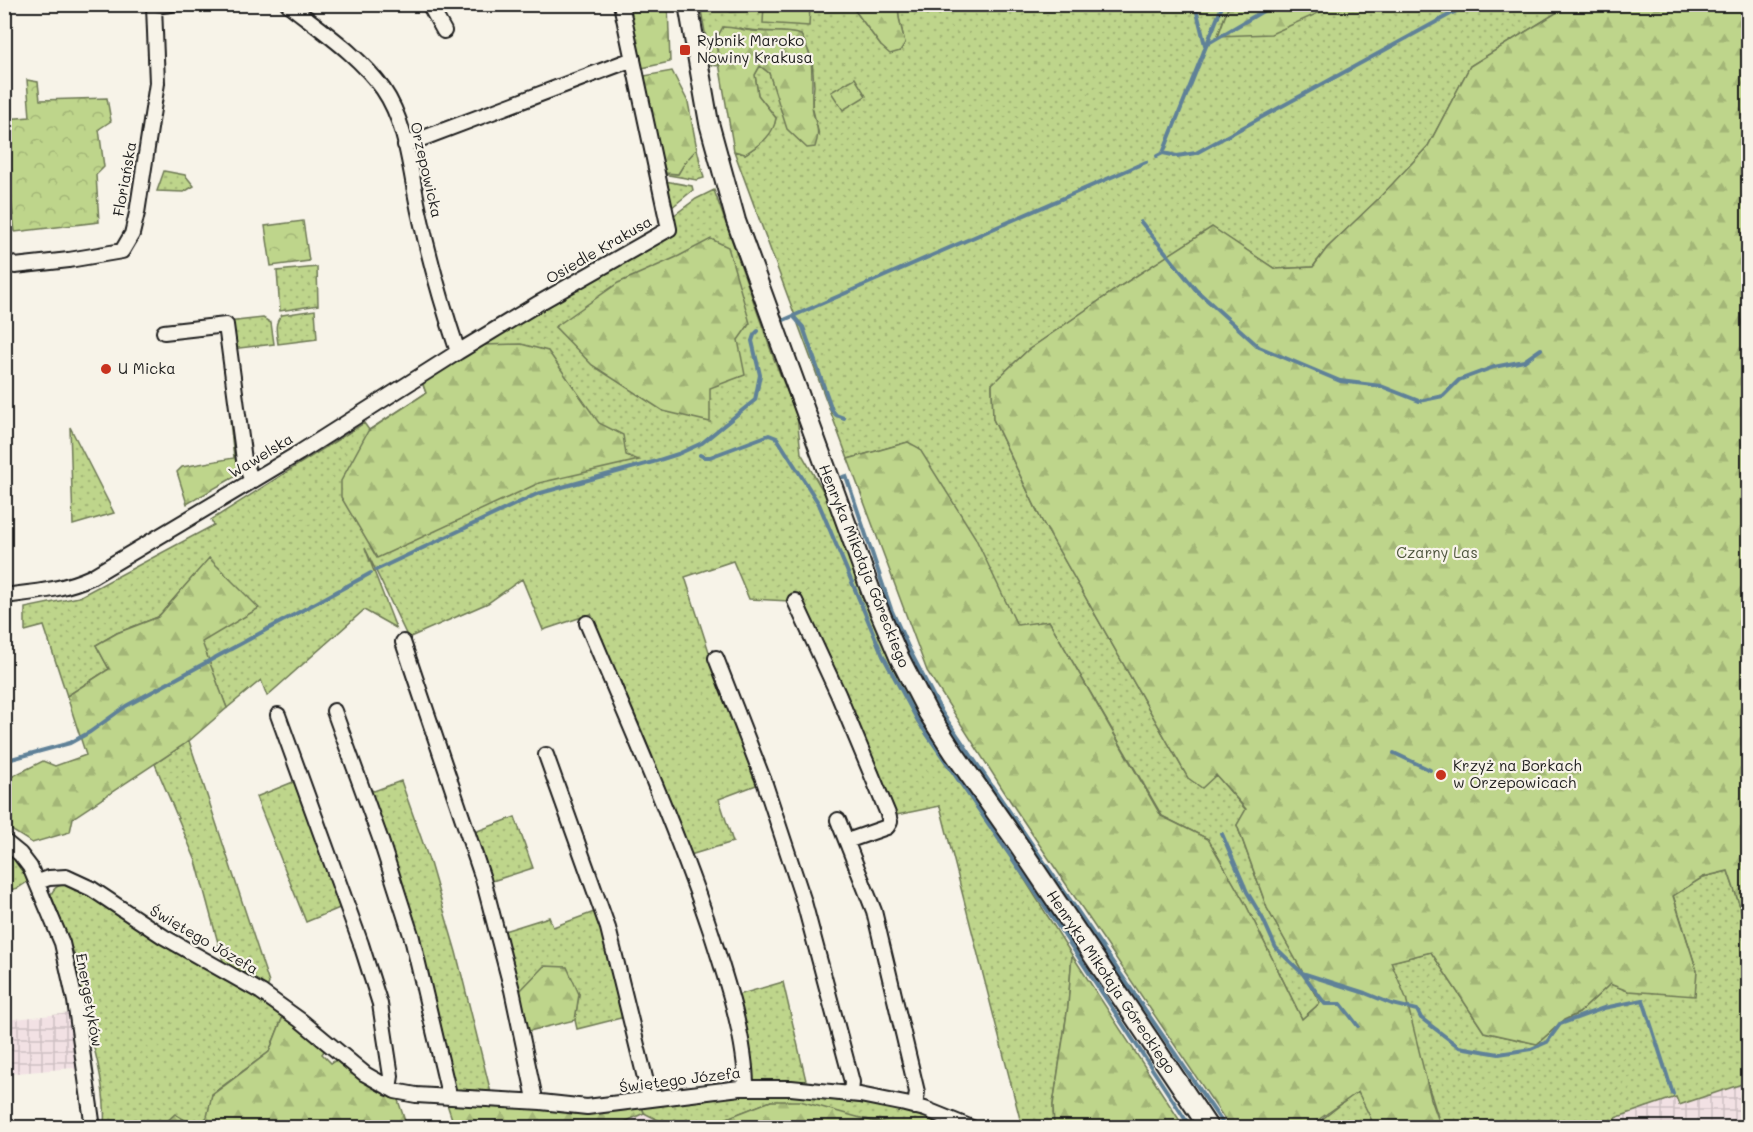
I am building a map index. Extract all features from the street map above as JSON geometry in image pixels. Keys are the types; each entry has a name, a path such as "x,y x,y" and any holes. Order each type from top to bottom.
{"main road":[{"name":"Henryka Mikołaja Góreckiego","path":"687,4 709,123 736,221 859,558 898,657 941,733 1209,1128"}],"street":[{"name":"Floriańska","path":"4,260 15,266 122,251 132,234 135,223 157,83 154,6 171,4"},
{"name":"Orzepowicka","path":"288,4 338,43 376,81 390,101 405,145 435,281 458,352"},
{"path":"429,4 444,31"},
{"name":"Osiedle Krakusa","path":"458,352 669,229 621,4"},
{"path":"405,145 633,59"},
{"path":"164,332 226,325 244,460 252,481"},
{"name":"Wawelska","path":"4,596 72,586 91,577 252,481 458,352"},
{"path":"795,602 838,694 890,822 887,827 847,841"},
{"path":"587,623 671,822 695,885 724,973 742,1048 746,1088"},
{"path":"403,642 483,879 512,990 534,1094 533,1101"},
{"path":"716,658 765,784 804,902 852,1082 851,1094"},
{"path":"334,711 380,838 411,938 448,1090 447,1096"},
{"path":"278,716 361,944 380,1004 392,1076 389,1088"},
{"path":"546,755 608,928 650,1098"},
{"path":"838,820 874,910 917,1092 915,1107"},
{"path":"4,841 27,862 38,882"},
{"name":"Świętego Józefa","path":"38,882 49,878 66,877 92,889 164,937 261,992 300,1020 365,1074 389,1088 416,1095 533,1101 586,1107 746,1088 791,1089 851,1094 915,1107 972,1128"},
{"name":"Energetyków","path":"38,882 62,943 68,966 93,1128"}],"shaded area":[{"path":"71,1013 78,1071 73,1068 5,1074 5,1020"},
{"path":"1748,1082 1748,1127 1618,1127 1615,1118 1677,1097 1680,1104"},
{"path":"644,1113 671,1128 614,1128"}],"green space":[{"path":"1229,4 1328,5 1323,11 1271,34 1218,36"},
{"path":"625,5 668,5 670,62 642,68"},
{"path":"700,5 717,5 731,12 754,10 759,5 851,5 881,46 905,43 898,5 1229,5 1218,35 1323,11 1328,5 1569,5 1470,66 1428,146 1378,200 1327,248 1313,267 1275,269 1212,228 1122,285 1028,350 992,384 993,419 1041,519 1188,778 1216,775 1246,810 1237,825 1267,908 1320,1003 1302,1019 1246,905 1208,839 1162,816 1049,621 1017,626 974,537 908,442 848,459 734,151 745,154 750,151 765,139 772,130 776,118 758,95 755,75 760,66 769,73 775,89 819,135 812,106 814,86 812,59 801,35 739,28 716,39 719,66 711,65"},
{"path":"764,5 810,5 809,26 763,23"},
{"path":"851,5 898,5 905,43 900,51 890,54 881,46"},
{"name":"Czarny Las","path":"1569,5 1748,5 1748,930 1728,871 1703,877 1673,896 1697,971 1695,996 1628,991 1610,984 1579,1013 1564,1020 1537,1044 1484,1032 1431,952 1391,962 1406,998 1431,1099 1441,1127 1375,1127 1358,1092 1308,1127 1230,1127 1016,810 927,671 848,459 908,442 919,448 975,537 1017,625 1049,621 1161,816 1208,839 1246,905 1302,1019 1320,1003 1267,908 1237,825 1246,809 1216,775 1202,788 1188,778 1041,519 993,419 992,384 1028,350 1212,227 1275,269 1313,267 1327,248 1428,146 1470,66"},
{"path":"723,27 801,35 811,61 812,105 818,135 815,147 807,148 787,129 769,73 760,66 755,75 758,95 776,118 774,125 765,139 756,147 745,154 734,151 716,39"},
{"path":"672,71 688,102 697,149 678,174 666,173 644,76"},
{"path":"855,78 866,96 843,110 831,92"},
{"path":"27,80 38,82 40,100 107,98 111,121 99,129 104,167 96,175 99,222 15,232 9,183 5,183 5,119 30,117"},
{"path":"697,149 704,178 697,180 663,174 658,156 661,155 666,173 678,174 685,161"},
{"path":"164,171 185,175 194,186 184,192 157,191"},
{"path":"665,181 692,186 693,190 671,208"},
{"path":"714,190 774,359 797,416 801,453 826,496 874,616 928,725 1072,955 1068,1006 1053,1105 1054,1127 1022,1127 940,806 892,816 801,597 790,601 749,599 733,561 685,577 711,658 759,784 719,799 733,842 690,855 591,614 543,630 522,579 488,603 408,638 365,548 396,628 364,610 267,696 261,680 227,708 201,642 209,559 158,617 117,633 96,645 109,669 67,696 44,626 25,631 25,608 79,597 214,525 211,520 364,423 369,430 426,393 422,382 574,289 673,235 677,230 673,216 696,199"},
{"path":"303,221 309,261 271,266 265,226"},
{"path":"711,239 728,247 750,323 738,340 745,375 710,388 710,422 663,411 592,365 555,327 618,283"},
{"path":"317,267 318,305 280,311 277,271"},
{"path":"315,310 317,339 278,344 277,325 282,315"},
{"path":"263,318 271,323 274,344 231,349 227,322"},
{"path":"521,344 548,351 599,423 623,435 626,455 639,460 539,483 377,558 341,497 341,481 368,431 426,393 422,382 484,345"},
{"path":"230,421 233,421 243,472 187,504 177,472 182,467 234,458"},
{"path":"70,427 114,513 73,525"},
{"path":"209,558 259,608 202,642 227,708 189,741 73,818 70,832 32,843 5,826 5,780 43,761 55,766 86,755 67,696 109,669 96,645 117,633 158,617"},
{"path":"189,741 269,983 266,991 224,965 196,861 155,764"},
{"path":"298,780 342,907 306,922 256,797"},
{"path":"401,781 430,863 456,952 491,1093 452,1092 369,789 374,791"},
{"path":"515,817 533,868 489,882 472,833"},
{"path":"5,854 12,857 27,878 27,882 18,888 5,891"},
{"path":"1728,871 1748,930 1748,1082 1679,1105 1676,1097 1615,1118 1618,1127 1441,1127 1390,962 1431,952 1484,1032 1537,1044 1564,1020 1579,1013 1610,984 1628,991 1697,971 1673,895 1703,877"},
{"path":"69,883 284,1014 269,1052 212,1094 208,1117 196,1127 104,1127 102,1086 86,1017 89,1016 83,1009 76,959 51,895 60,885"},
{"path":"597,911 625,1017 577,1029 575,1020 579,994 518,993 504,931 549,917 553,927"},
{"path":"1072,955 1184,1127 1054,1127 1053,1105 1068,1006"},
{"path":"544,966 567,967 579,994 575,1020 525,1032 518,993"},
{"path":"783,982 807,1085 753,1083 734,996"},
{"path":"284,1014 326,1048 322,1054 331,1063 338,1059 380,1090 397,1097 407,1127 163,1128 162,1126 175,1114 196,1127 207,1117 212,1095 269,1052"},
{"path":"1358,1091 1375,1127 1308,1128 1316,1124"},
{"path":"759,1092 819,1094 923,1113 955,1127 906,1127 771,1101 717,1122 693,1127 668,1127 670,1126 644,1113 642,1104"},
{"path":"771,1101 800,1101 882,1124 906,1127 693,1127 717,1122"},
{"path":"447,1104 641,1104 644,1113 614,1127 455,1128"}],"waterway":[{"path":"1195,4 1205,45 1275,4"},
{"path":"1163,153 1223,4"},
{"path":"1157,156 1163,153 1177,156 1196,153 1469,4"},
{"path":"784,320 1146,162"},
{"path":"1141,222 1196,290 1259,347 1340,381 1381,386 1419,401 1443,396 1459,380 1494,367 1524,361 1541,349"},
{"path":"793,316 803,327 832,410 836,415 844,418"},
{"path":"376,570 537,494 653,462 702,443 755,400 760,375 752,341 758,331"},
{"path":"700,455 710,457 769,435 777,438 819,504 883,656 918,721 1053,918 1191,1128"},
{"path":"843,477 846,476 891,609 942,713 1226,1128"},
{"path":"4,761 70,743 90,732 126,706 371,573"},
{"path":"1394,753 1430,770"},
{"path":"1222,834 1247,892 1276,948 1302,973 1392,1004 1417,1010 1421,1018 1459,1047 1499,1054 1531,1049 1547,1042 1560,1024 1604,1008 1643,1000 1673,1094"},
{"path":"1303,974 1325,1004 1341,1004 1358,1026"}],"place":[{"name":"Rybnik Maroko Nowiny Krakusa","path":"685,50"},
{"name":"U Micka","path":"106,369"},
{"name":"Krzyż na Borkach w Orzepowicach","path":"1441,775"}]}
